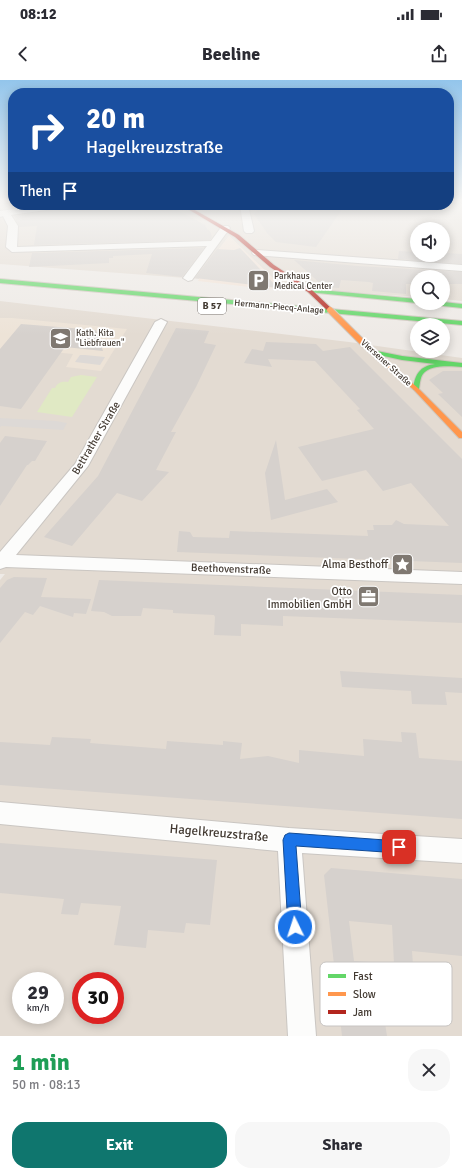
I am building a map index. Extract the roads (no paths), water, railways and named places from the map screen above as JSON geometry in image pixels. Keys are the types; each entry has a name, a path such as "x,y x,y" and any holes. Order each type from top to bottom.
{"main road":[{"name":"Viersener Straße","path":"247,246 272,266 310,291 369,349 416,389 462,436"},
{"name":"Viersener Straße","path":"267,246 309,284 310,291"},
{"name":"Hermann-Piecq-Anlage","path":"0,281 462,323"},
{"name":"Hermann-Piecq-Anlage","path":"0,288 410,324"},
{"path":"310,291 410,300"},
{"path":"330,310 343,303 361,299 386,298"},
{"path":"450,305 462,306"},
{"path":"450,327 462,328"},
{"path":"369,349 402,358 462,365"},
{"path":"416,389 417,375 421,370 433,365 452,364"}],"street":[{"path":"11,246 15,250 132,246"},
{"path":"188,278 212,246"},
{"path":"257,253 462,268"},
{"name":"Bettrather Straße","path":"1,562 81,466 161,322"},
{"name":"Beethovenstraße","path":"1,562 462,578"},
{"name":"Hagelkreuzstraße","path":"0,813 289,840 462,851"},
{"path":"289,840 302,1036"}],"place":[{"name":"Parkhaus Medical Center","path":"259,281"},
{"name":"Kath. Kita \"Liebfrauen\"","path":"60,338"},
{"name":"Alma Besthoff","path":"403,564"},
{"name":"Otto Immobilien GmbH","path":"368,597"}]}
